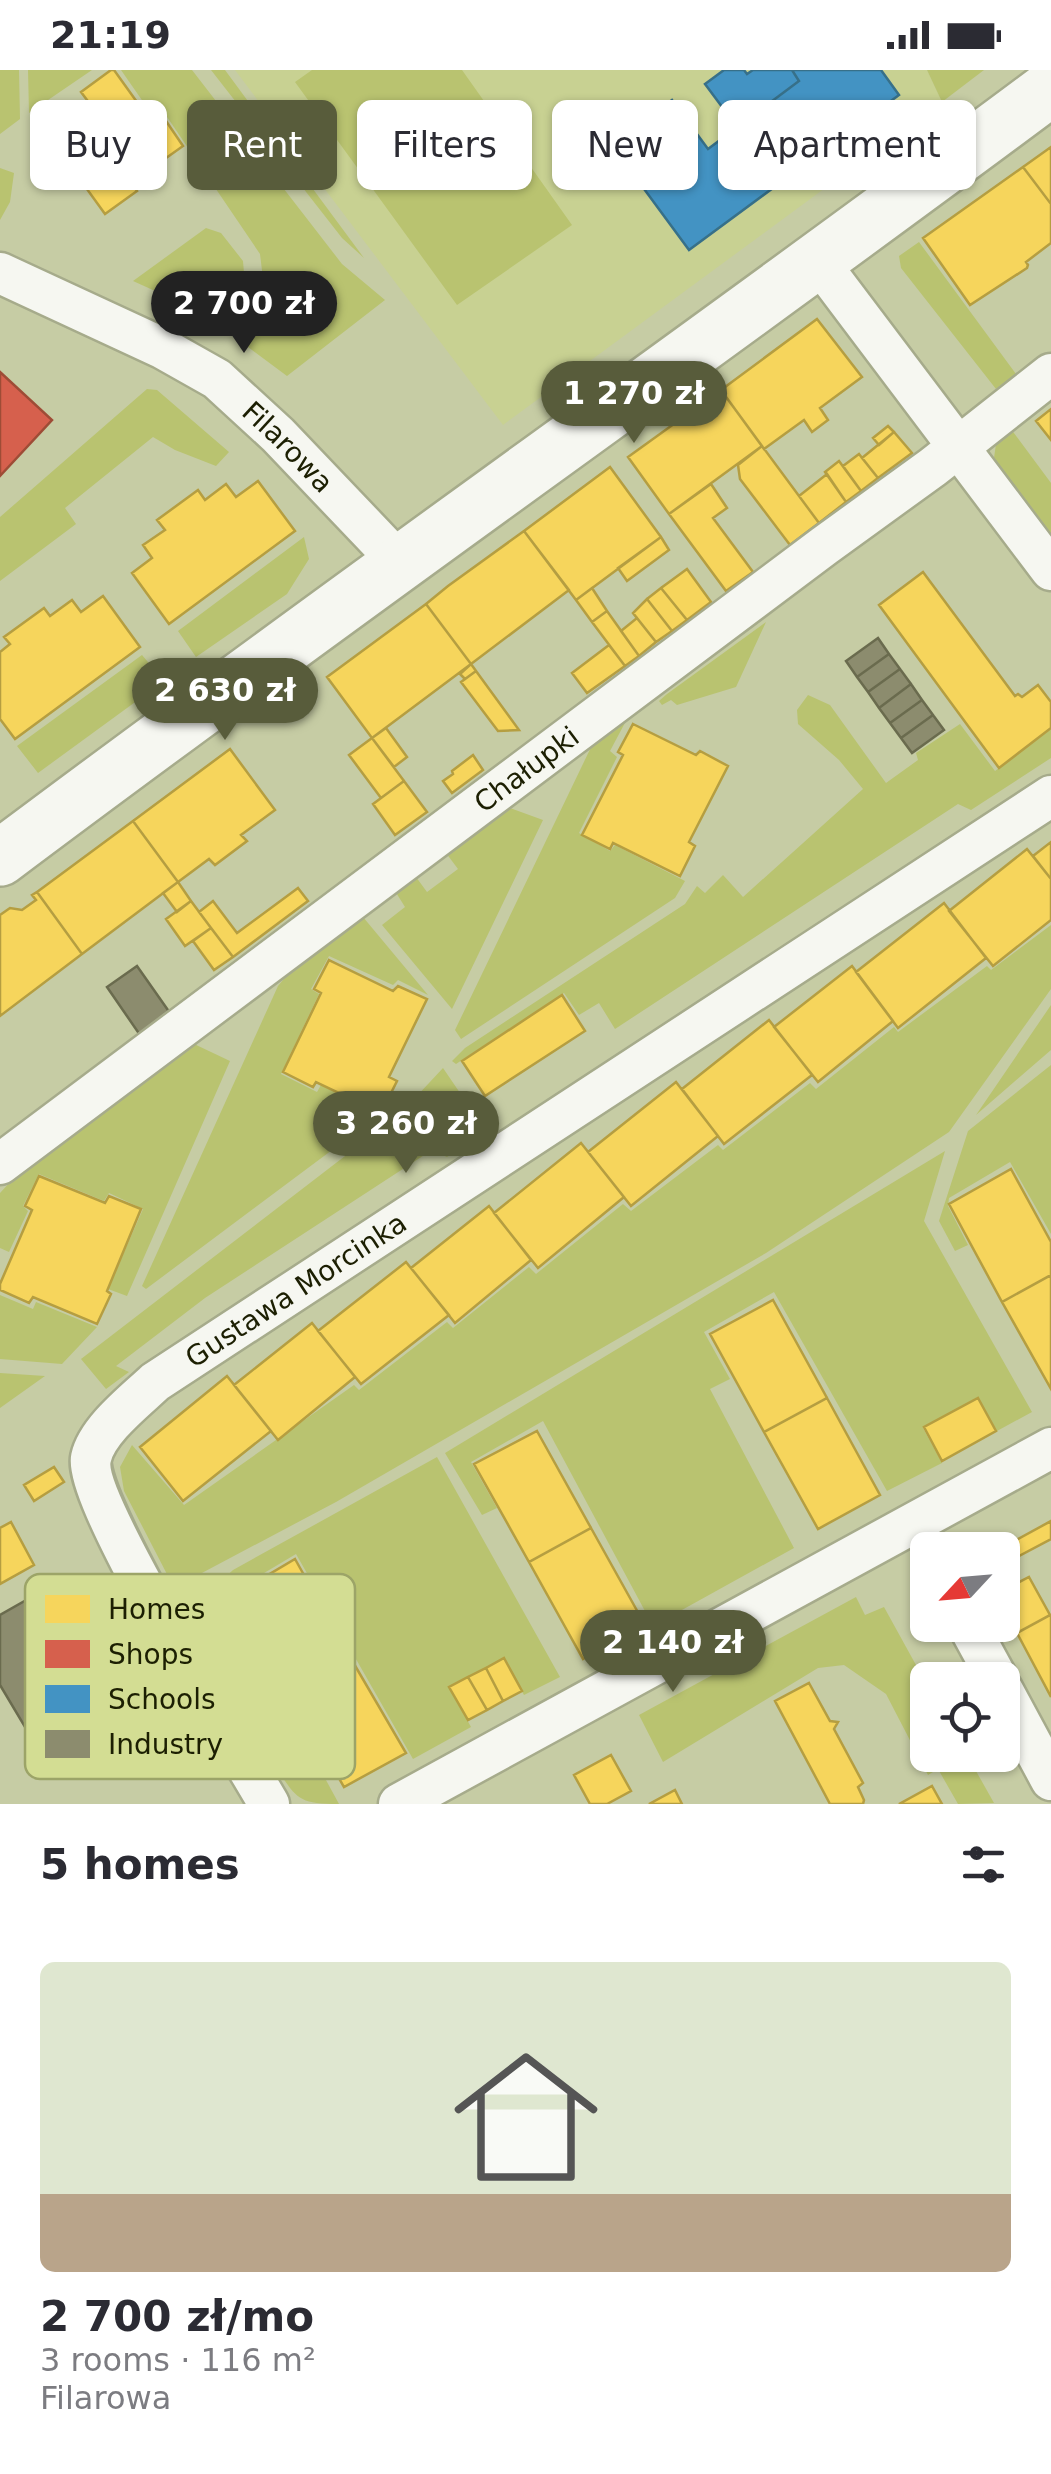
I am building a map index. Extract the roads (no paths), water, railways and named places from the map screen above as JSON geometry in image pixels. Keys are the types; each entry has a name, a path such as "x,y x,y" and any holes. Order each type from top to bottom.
{"street":[{"path":"0,858 1051,88"},
{"path":"818,261 1051,570"},
{"name":"Filarowa","path":"0,273 162,348 216,378 278,435 400,562"},
{"name":"Chałupki","path":"0,1164 896,495 1051,374"},
{"name":"Gustawa Morcinka","path":"138,1574 94,1482 90,1459 103,1434 155,1382 1051,796"},
{"path":"929,1532 1051,1448"},
{"path":"399,1804 910,1543"},
{"path":"1020,1722 1051,1780"},
{"name":"Gustawa Morcinka","path":"254,1779 269,1804"}]}
